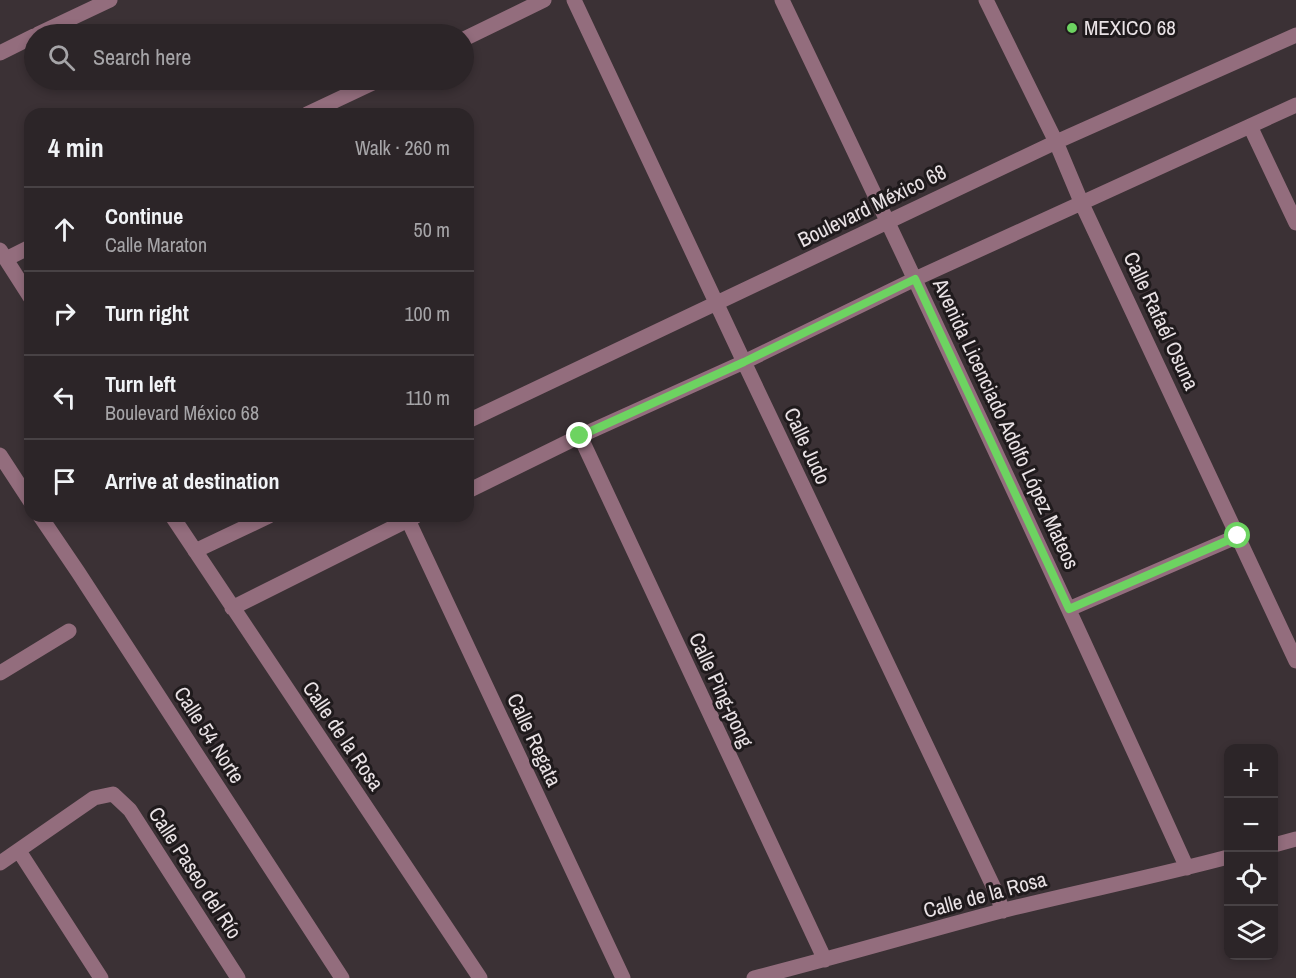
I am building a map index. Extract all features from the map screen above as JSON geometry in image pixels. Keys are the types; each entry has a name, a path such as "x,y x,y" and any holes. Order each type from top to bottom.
{"street":[{"path":"59,24 110,0"},
{"path":"474,34 544,0"},
{"name":"Calle Judo","path":"574,0 1003,911"},
{"name":"Avenida Licenciado Adolfo López Mateos","path":"782,0 1069,609 1187,868"},
{"name":"Calle Rafaél Osuna","path":"987,0 1056,142 1082,204 1296,661"},
{"name":"Boulevard México 68","path":"474,418 1056,142 1296,35"},
{"path":"0,53 24,41"},
{"path":"320,108 358,90"},
{"path":"474,488 915,279 1296,105"},
{"path":"1250,126 1296,224"},
{"path":"24,249 3,254 24,287"},
{"name":"Calle Ping-pong","path":"580,436 825,960"},
{"path":"0,455 6,480 24,496"},
{"name":"Calle 54 Norte","path":"44,522 342,978"},
{"name":"Calle de la Rosa","path":"176,522 480,978"},
{"path":"195,551 256,522"},
{"path":"232,608 404,522"},
{"name":"Calle Regata","path":"414,522 622,978"},
{"path":"1069,609 1238,536"},
{"path":"0,673 69,631"},
{"name":"Calle Paseo del Río","path":"19,851 94,798 113,794 130,810 238,978"},
{"path":"1278,844 1296,839"},
{"path":"0,863 19,851 101,978"},
{"name":"Calle de la Rosa","path":"753,978 1003,911 1224,858"}],"place":[{"name":"MEXICO 68","path":"1072,28"}],"route":[{"path":"580,436 744,362 915,279 1069,609 1238,536"}]}
